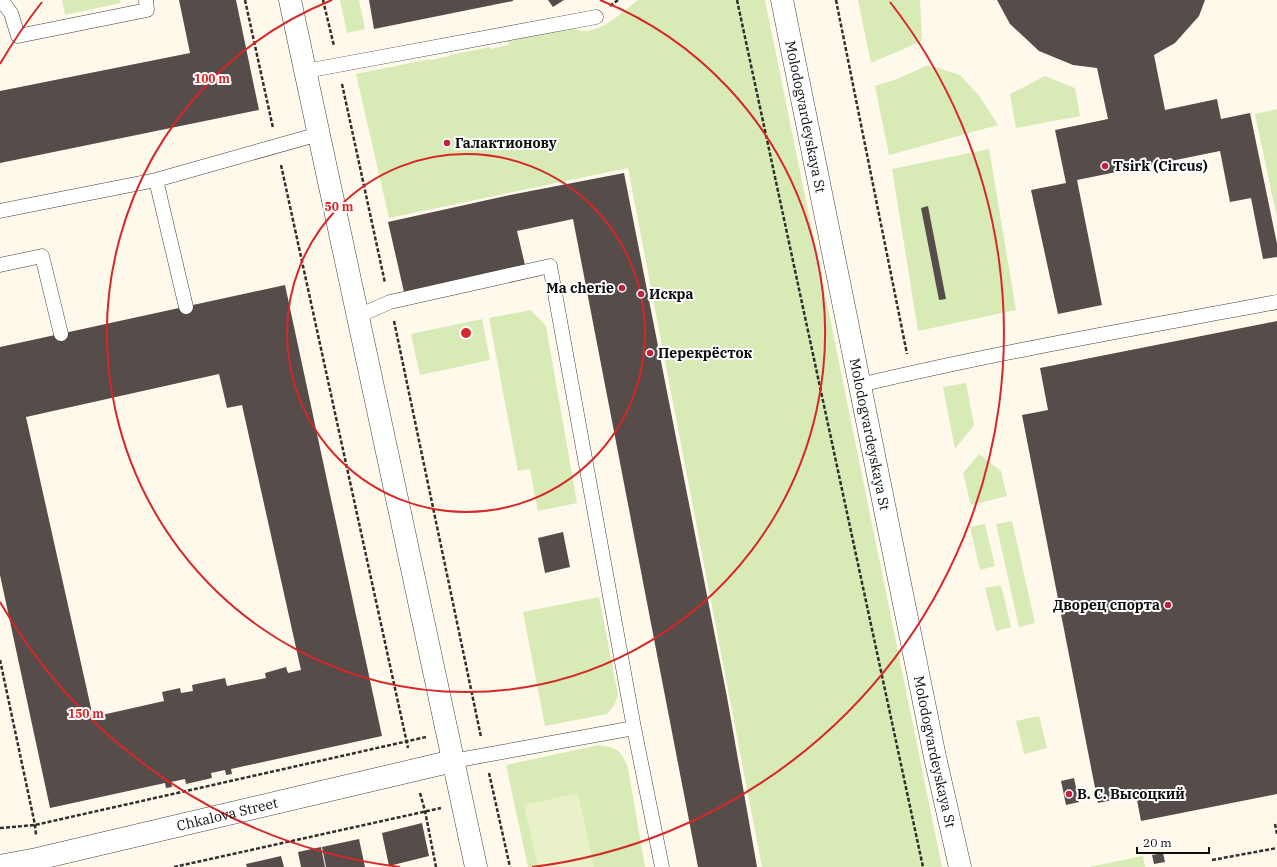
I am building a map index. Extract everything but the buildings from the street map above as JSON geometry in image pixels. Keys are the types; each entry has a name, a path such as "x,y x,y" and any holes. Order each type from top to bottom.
{"street":[{"path":"290,0 476,867"},
{"name":"Molodogvardeyskaya St","path":"782,0 935,757 960,867"},
{"name":"Chkalova Street","path":"0,866 37,859 454,761"}],"lane":[{"path":"1,0 11,13 18,36 147,10 146,0"},
{"path":"306,72 596,16"},
{"path":"0,211 156,180 319,134"},
{"path":"156,180 186,306"},
{"path":"0,265 42,256 61,334"},
{"path":"358,316 390,302 550,266 634,728 662,867"},
{"path":"860,385 1074,339 1277,302"},
{"path":"454,761 634,728"}],"path":[{"path":"245,0 406,741 425,811 436,867"},
{"path":"323,0 390,302 478,725 510,867"},
{"path":"737,0 923,867"},
{"path":"836,0 911,373"},
{"path":"0,660 35,825 37,859"},
{"path":"0,828 35,825 406,741"},
{"path":"174,867 425,811"},
{"path":"1275,824 1277,834"},
{"path":"1212,860 1277,848"}],"green space":[{"path":"62,0 120,0 120,3 65,15"},
{"path":"340,0 359,0 365,29 347,33"},
{"path":"638,0 765,0 942,867 762,867 628,168 389,218 356,74 490,47 490,49 509,45 508,41 572,28 581,31 590,31 599,28 616,18"},
{"path":"858,0 920,0 922,41 871,63"},
{"path":"928,65 960,75 980,97 998,125 889,155 875,86 897,79"},
{"path":"1045,76 1075,88 1080,116 1016,128 1010,94"},
{"path":"1277,109 1277,218 1255,114"},
{"path":"989,149 1016,310 918,331 892,169"},
{"path":"531,310 546,326 577,503 538,511 530,469 518,471 489,318"},
{"path":"482,319 490,360 420,375 411,334"},
{"path":"966,383 974,425 955,449 943,387"},
{"path":"979,454 1001,471 1007,496 971,505 963,473"},
{"path":"1012,521 1035,623 1019,627 996,524"},
{"path":"985,524 995,566 980,570 970,527"},
{"path":"1001,585 1011,627 996,631 985,588"},
{"path":"599,597 618,695 614,706 607,714 545,726 523,612"},
{"path":"1039,716 1047,748 1024,754 1016,721"},
{"path":"599,745 611,747 618,751 623,757 628,768 645,867 528,867 506,765"},
{"path":"578,793 594,867 538,867 524,805"},
{"path":"1143,856 1145,867 1089,867"}],"place":[{"name":"Галактионову","path":"447,143"},
{"name":"Tsirk (Circus)","path":"1105,166"},
{"name":"Ma cherie","path":"622,288"},
{"name":"Искра","path":"641,294"},
{"name":"Перекрёсток","path":"650,353"},
{"name":"Дворец спорта","path":"1168,605"},
{"name":"В. С. Высоцкий","path":"1069,794"}]}
